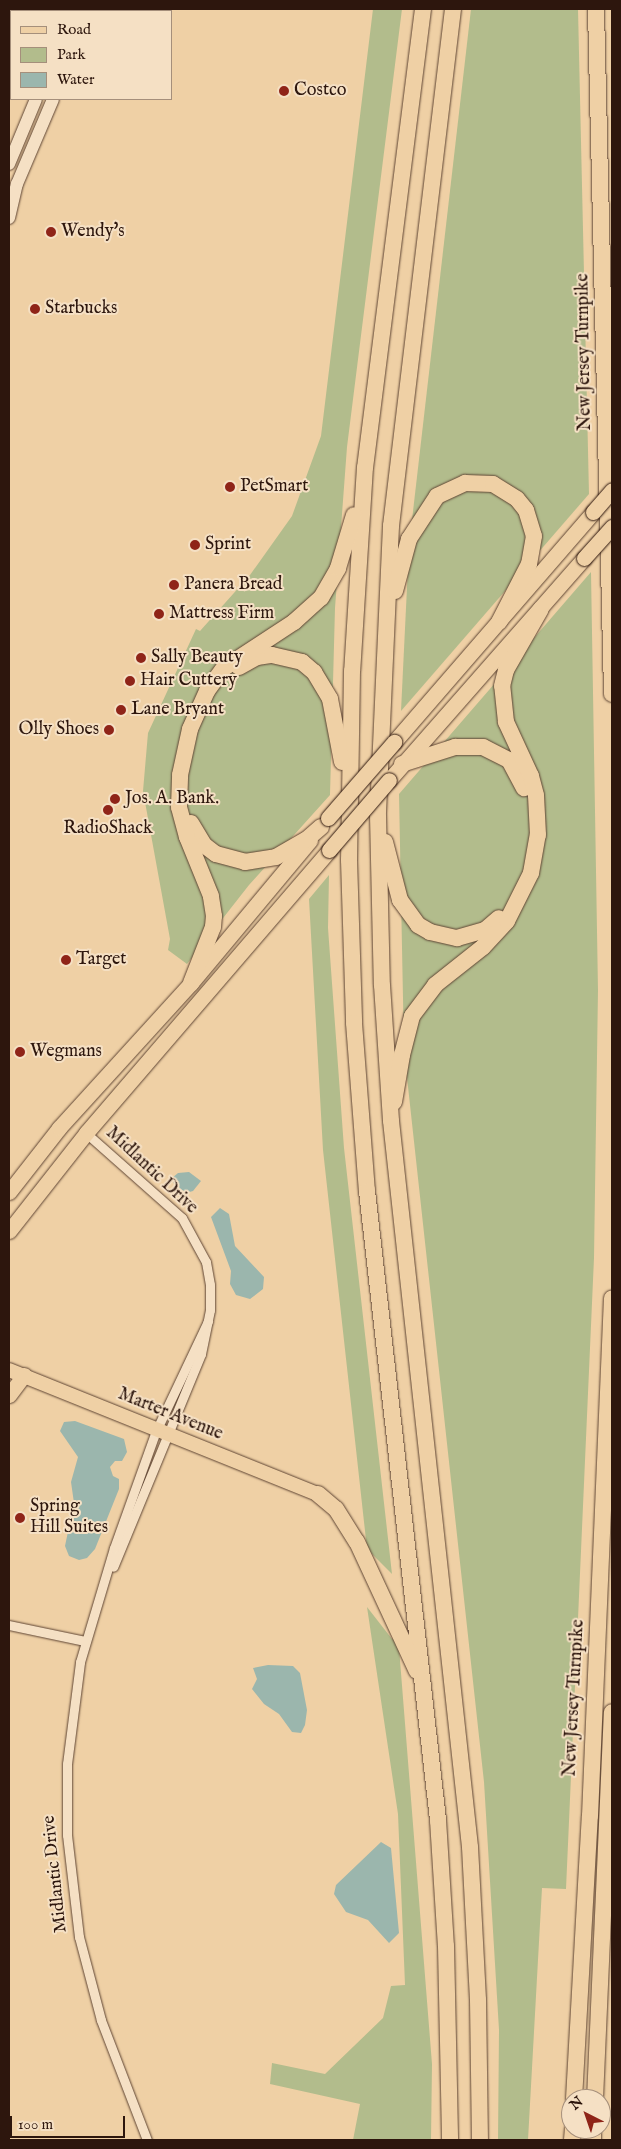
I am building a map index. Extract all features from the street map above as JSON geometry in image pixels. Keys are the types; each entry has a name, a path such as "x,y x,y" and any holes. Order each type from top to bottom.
{"highway":[{"path":"423,9 365,467 352,671 348,793 354,1003 364,1153 424,1688 446,1937 450,2140"},
{"path":"453,9 403,408 384,640 378,815 382,985 391,1121 470,1847 478,2000 480,2140"},
{"name":"New Jersey Turnpike","path":"596,9 612,694"},
{"path":"191,983 213,927 214,916 211,896 187,837 179,806 180,775 190,730 207,692 224,668 294,622 321,598 344,551 365,467"},
{"path":"384,640 402,557 417,523 437,496 465,483 480,482 506,490 521,504 531,522 534,536 529,564 499,622"},
{"path":"9,1192 43,1148 191,983 325,822 612,490"},
{"path":"9,1231 86,1133 402,764 612,527"},
{"path":"391,1121 402,1055 412,1016 435,985 482,947 507,921 531,873 538,835 536,795 531,776 506,722 502,686 506,670 541,609"},
{"path":"325,822 292,849 253,861 230,860 216,854 194,832 186,800 188,763 207,705 229,674 242,664 272,655 302,662 314,672 330,699 348,793"},
{"path":"378,815 400,900 418,924 442,937 471,936 485,930 508,907 522,873 529,836 528,801 517,772 496,752 469,745 441,750 402,764"},
{"path":"9,1174 43,1148"},
{"name":"New Jersey Turnpike","path":"575,2089 590,1825 612,1298"},
{"path":"9,1395 24,1375"},
{"path":"318,1494 336,1509 357,1542 424,1688"},
{"path":"595,2089 612,1712"}],"main road":[{"path":"9,164 36,100"},
{"path":"9,218 17,184 53,100"},
{"path":"17,184 16,167 31,131 27,120"},
{"name":"Marter Avenue","path":"9,1370 318,1494"}],"street":[{"name":"Midlantic Drive","path":"86,1133 182,1218 194,1236 206,1262 210,1285 208,1321 114,1548 86,1641 75,1695 66,1782 73,1904 96,2004 148,2140"},
{"path":"9,1625 86,1641"}],"green space":[{"path":"373,9 402,9 347,447 335,608 330,795 249,885 187,964 168,950 170,939 143,791 148,733 196,629 200,631 250,575 292,516 321,436"},
{"path":"471,9 578,9 589,494 401,711 409,546"},
{"path":"591,572 598,990 594,1258 566,1889 542,1888 528,2140 498,2140 499,2030 484,1782 404,1050 399,794"},
{"path":"329,875 328,928 344,1148 392,1574 367,1549 323,1150 309,899"},
{"path":"367,1607 392,1639 398,1635 432,2064 431,2140 353,2140 360,2104 270,2084 272,2063 325,2074 383,2018 391,1986 405,1985 398,1814"}],"water":[{"path":"189,1172 201,1181 193,1191 186,1193 174,1184 172,1178 178,1173"},
{"path":"220,1208 229,1214 235,1246 264,1277 263,1289 250,1299 236,1295 230,1284 231,1271 211,1217"},
{"path":"75,1421 124,1439 127,1452 122,1461 115,1461 110,1467 113,1476 119,1479 119,1489 95,1549 87,1558 79,1560 69,1556 65,1546 74,1503 71,1482 78,1457 60,1431 64,1422"},
{"path":"268,1665 293,1666 300,1673 307,1710 305,1725 301,1733 292,1732 279,1714 264,1704 252,1689 257,1679 253,1668"},
{"path":"381,1842 391,1848 399,1933 389,1943 368,1920 346,1912 334,1894 336,1885"}],"place":[{"name":"Costco","path":"284,91"},
{"name":"Wendy's","path":"51,232"},
{"name":"Starbucks","path":"35,309"},
{"name":"PetSmart","path":"230,487"},
{"name":"Sprint","path":"195,545"},
{"name":"Panera Bread","path":"174,585"},
{"name":"Mattress Firm","path":"159,614"},
{"name":"Sally Beauty","path":"141,658"},
{"name":"Hair Cuttery","path":"130,681"},
{"name":"Lane Bryant","path":"121,710"},
{"name":"Olly Shoes","path":"109,730"},
{"name":"Jos. A. Bank.","path":"115,799"},
{"name":"RadioShack","path":"108,810"},
{"name":"Target","path":"66,960"},
{"name":"Wegmans","path":"20,1052"},
{"name":"Spring Hill Suites","path":"20,1518"}]}
